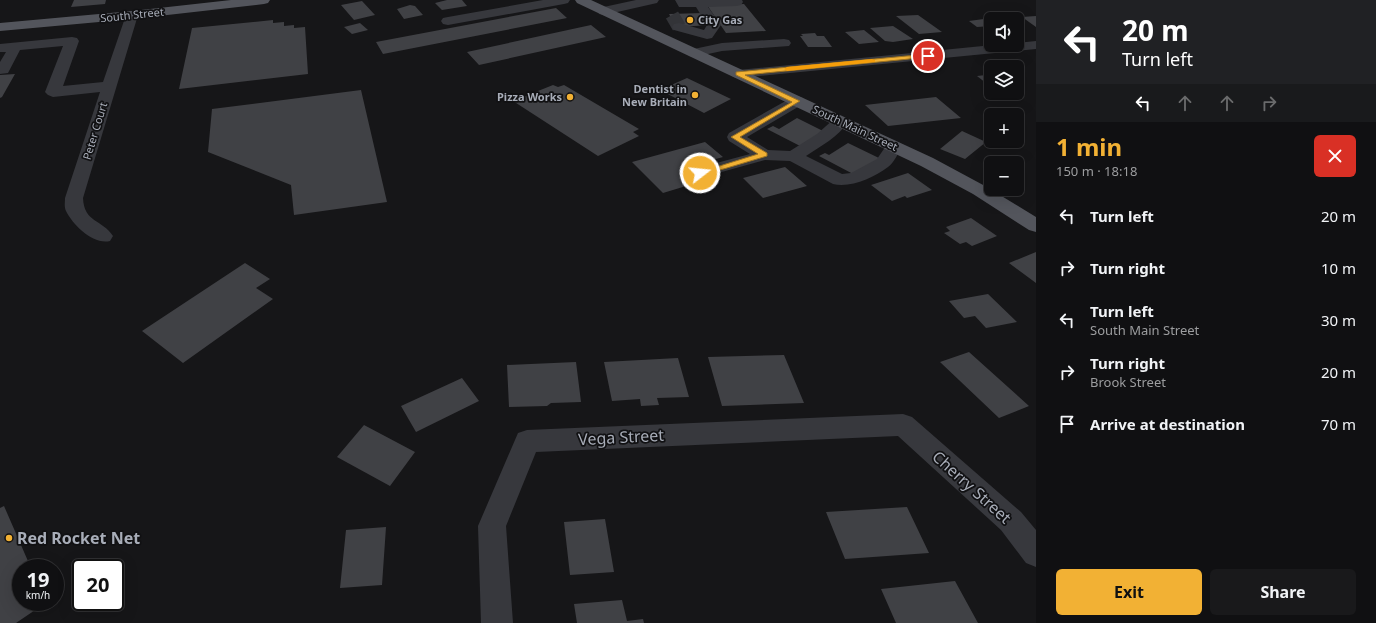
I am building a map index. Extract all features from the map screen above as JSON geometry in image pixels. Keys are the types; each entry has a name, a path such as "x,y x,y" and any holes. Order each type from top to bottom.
{"main road":[{"name":"South Street","path":"0,27 132,15 264,0"},
{"name":"South Main Street","path":"581,0 894,147 956,178 1036,226"}],"street":[{"path":"448,21 564,0"},
{"path":"604,11 653,0"},
{"path":"722,47 707,35 684,11 699,3 737,2"},
{"path":"699,3 714,25 707,35"},
{"name":"Peter Court","path":"103,236 81,219 74,209 74,198 132,15"},
{"path":"679,27 707,35"},
{"path":"0,48 72,41 52,92 110,86"},
{"path":"694,53 722,47 784,43"},
{"path":"738,74 1036,45"},
{"path":"3,70 15,47"},
{"path":"764,155 735,137 797,101"},
{"path":"793,156 823,138 840,122"},
{"path":"700,173 764,155 793,156 839,180 855,178 883,163 894,147"},
{"name":"Cherry Street","path":"903,425 1011,522 1036,553"},
{"name":"Vega Street","path":"497,623 492,526 527,441 903,425"}],"building":[{"path":"74,0 106,0 105,4 71,7"},
{"path":"447,0 462,0 467,6 442,10 435,3"},
{"path":"362,1 375,15 354,20 341,5"},
{"path":"744,4 766,31 726,33 707,5"},
{"path":"410,5 415,6 423,15 404,19 397,9"},
{"path":"556,8 567,18 383,54 376,42"},
{"name":"City Gas","path":"703,13 712,25 676,27 669,14"},
{"path":"918,15 942,32 919,34 896,16"},
{"path":"1036,16 1036,27 1024,18 1024,17"},
{"path":"984,19 984,26 977,27 969,21"},
{"path":"273,20 273,23 284,22 284,26 294,25 294,28 305,27 308,74 179,89 192,28"},
{"path":"360,23 368,30 352,34 344,27"},
{"path":"591,25 606,37 479,65 467,52"},
{"path":"893,26 913,39 893,42 885,41 870,28"},
{"path":"864,30 879,42 859,44 845,32"},
{"path":"815,33 817,36 824,36 832,47 808,47 800,36 803,36 801,34"},
{"path":"15,74 2,97 0,98 0,75"},
{"path":"984,75 984,82 977,76"},
{"name":"Dentist in New Britain","path":"687,78 731,99 704,113 660,90"},
{"path":"553,85 558,87 564,85 639,129 633,132 639,136 598,156 513,101"},
{"path":"361,90 387,202 294,215 291,185 208,152 212,109"},
{"path":"936,97 961,118 888,126 865,105"},
{"path":"797,118 825,132 802,147 767,129 773,126 779,129"},
{"path":"962,131 984,141 984,144 965,159 940,149"},
{"path":"705,142 723,157 680,169 696,183 663,193 632,162"},
{"path":"848,143 881,159 855,175 819,156 825,153 829,155"},
{"path":"785,167 807,186 763,198 743,178"},
{"path":"908,173 932,190 907,198 905,196 892,201 871,185"},
{"path":"971,218 997,236 972,246 966,242 960,244 944,233 950,231 946,227"},
{"path":"1036,252 1036,283 1009,263"},
{"path":"245,263 270,279 256,288 273,299 183,363 142,331"},
{"path":"988,294 1017,322 986,328 975,316 964,318 949,301"},
{"path":"969,352 1029,406 999,418 940,362"},
{"path":"784,355 804,403 722,406 708,357"},
{"path":"678,358 689,397 657,398 659,405 641,406 640,399 612,401 604,362"},
{"path":"576,362 581,402 551,403 547,406 509,407 507,365"},
{"path":"462,378 479,401 416,432 401,406"},
{"path":"364,425 415,452 390,486 337,457"},
{"name":"Red Rocket Net","path":"4,506 27,559 12,559 12,611 34,611 16,623 0,623 0,508"},
{"path":"907,507 929,553 845,559 826,512"},
{"path":"605,519 614,572 570,575 564,522"},
{"path":"386,527 382,585 340,588 346,530"},
{"path":"955,581 978,623 896,623 881,589"},
{"path":"622,600 627,621 643,619 644,623 577,623 574,604"}],"tunnel":[{"path":"672,15 679,27"}],"slow traffic":[{"path":"787,69 872,61"}],"place":[{"name":"City Gas","path":"690,20"},
{"name":"Dentist in New Britain","path":"695,95"},
{"name":"Pizza Works","path":"570,97"},
{"name":"Red Rocket Net","path":"9,538"}],"route":[{"path":"700,173 764,155 735,137 797,101 738,74 928,56"}]}
